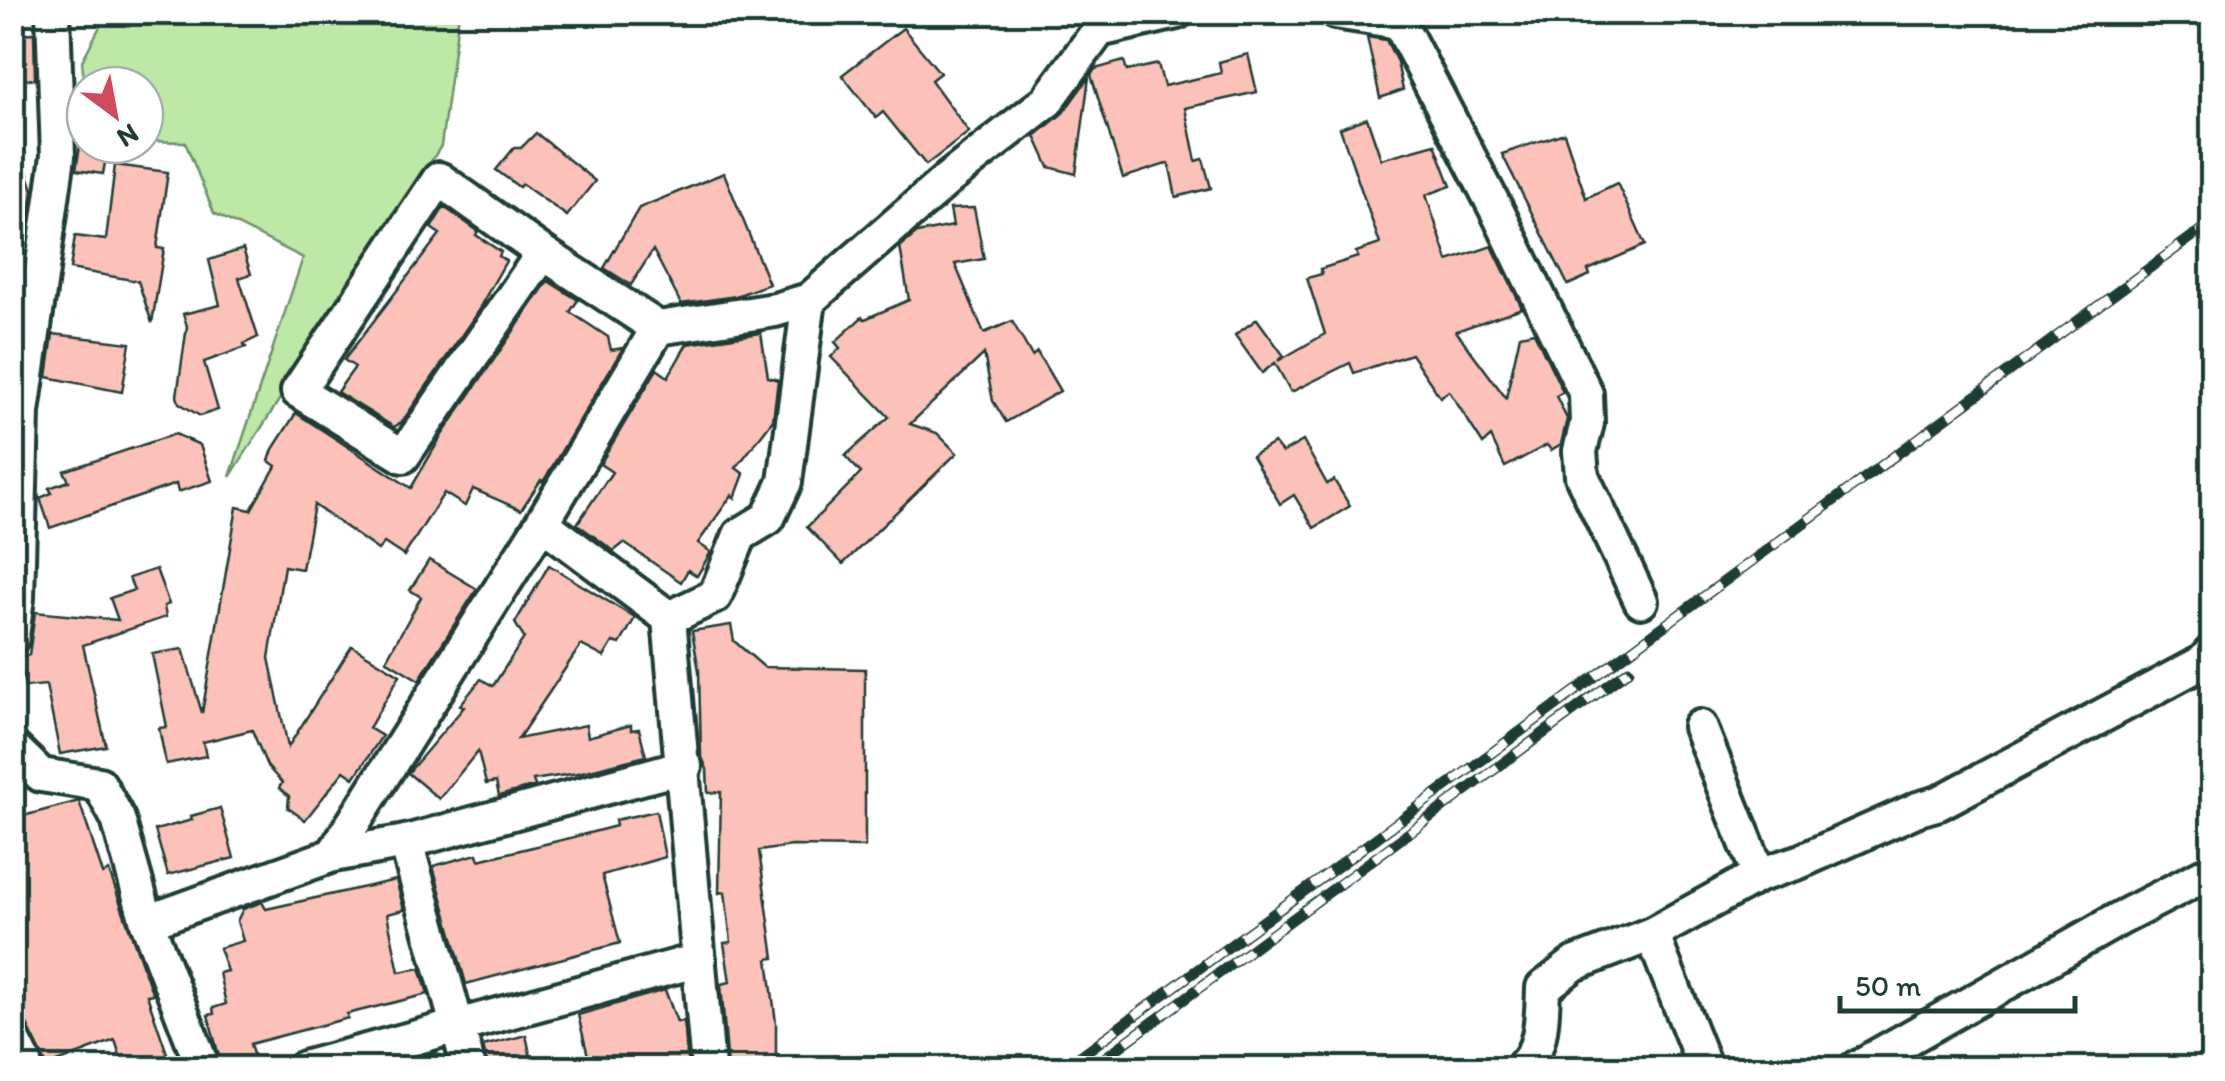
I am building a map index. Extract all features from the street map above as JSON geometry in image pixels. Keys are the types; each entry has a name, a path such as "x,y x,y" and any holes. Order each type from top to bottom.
{"street":[{"path":"12,637 22,412 58,156 54,12"},
{"path":"543,254 403,456 298,391 439,179 543,254 658,328 776,310 809,300 949,178 1046,101 1099,30 1177,12"},
{"path":"1335,12 1404,17 1586,394 1587,423 1580,451 1582,476 1641,601"},
{"path":"670,618 714,596 740,535 768,518 786,482 809,300"},
{"path":"333,855 542,523 658,328"},
{"path":"542,523 670,618 708,1068"},
{"path":"1521,1068 1530,1062 1541,1026 1543,988 1574,964 1652,934 1759,875 1939,803 2203,662 2212,652"},
{"path":"1700,728 1759,875"},
{"path":"12,747 41,775 99,784 118,818 147,922 203,1068"},
{"path":"147,922 333,855 406,842 685,766"},
{"path":"406,842 469,1068"},
{"path":"1856,1068 2119,919 2212,871"},
{"path":"1652,934 1705,1068"},
{"path":"304,1068 699,960"}],"green space":[{"path":"107,13 459,13 441,146 230,477 303,258 214,213 185,142 165,142 165,65 82,65"}],"building":[{"path":"903,28 940,73 931,80 969,132 926,165 883,112 876,118 842,75"},
{"path":"34,33 35,79 12,80 12,34"},
{"path":"1367,37 1386,40 1397,62 1403,90 1380,98"},
{"path":"1248,54 1257,92 1185,108 1196,161 1203,159 1211,188 1176,197 1169,163 1123,178 1091,75 1095,69 1124,61 1127,71 1158,64 1164,86 1221,73 1219,62"},
{"path":"1089,77 1076,174 1049,167 1035,136 1063,113"},
{"path":"1367,118 1381,159 1435,144 1451,186 1426,195 1448,261 1492,246 1522,308 1456,331 1506,398 1520,335 1534,332 1563,392 1556,396 1567,419 1561,444 1551,450 1547,445 1505,467 1491,437 1483,444 1449,391 1440,397 1411,354 1354,373 1350,363 1291,392 1275,363 1262,373 1235,335 1257,319 1284,356 1278,361 1325,334 1307,278 1380,244 1340,128"},
{"path":"536,133 595,181 567,216 496,170 514,148 521,148"},
{"path":"1564,133 1586,198 1617,183 1645,245 1588,270 1590,275 1568,285 1502,154"},
{"path":"18,143 33,190 22,268 12,266 12,144"},
{"path":"77,165 105,165 103,174 76,170"},
{"path":"115,165 168,172 157,248 164,249 152,323 138,281 70,269 75,236 106,240"},
{"path":"724,173 769,284 736,296 681,304 653,250 631,285 604,268 639,208"},
{"path":"444,207 478,231 476,235 501,252 499,256 506,261 483,304 402,422 394,427 337,392 355,367 344,360 440,234 431,228"},
{"path":"974,208 984,259 955,264 984,333 1012,321 1032,356 1037,352 1060,391 1006,422 993,401 984,354 910,424 937,433 957,453 843,564 807,527 861,473 845,456 889,417 831,357 840,348 835,342 862,317 909,300 900,247 917,233 953,226 950,209"},
{"path":"243,249 251,274 239,278 258,337 244,344 246,347 204,362 218,410 200,416 179,403 177,396 187,326 183,314 220,305 209,260"},
{"path":"548,281 578,300 570,312 608,337 611,350 623,348 543,482 521,510 473,489 465,506 444,493 404,556 384,543 378,550 314,505 302,569 284,566 269,658 288,747 352,646 400,675 369,728 382,736 354,778 344,771 305,820 288,808 289,796 279,788 282,783 267,766 252,730 203,742 206,756 166,764 159,728 167,727 152,654 183,649 202,713 237,507 251,510 276,466 269,461 273,449 296,413 411,488 442,435"},
{"path":"761,333 768,377 778,380 773,420 736,468 744,474 735,498 732,495 698,543 711,552 697,576 688,570 681,582 624,543 614,551 577,524 612,472 600,464 657,369 668,377 687,344"},
{"path":"53,334 130,343 122,392 47,377"},
{"path":"175,434 200,445 212,481 178,492 176,484 50,528 40,498 52,493 49,488 69,481 64,471"},
{"path":"1303,441 1327,484 1334,480 1350,506 1314,528 1294,495 1280,504 1252,456 1274,443 1282,453"},
{"path":"429,560 477,589 419,680 386,660 421,597 410,590"},
{"path":"549,565 635,618 620,644 613,642 604,657 581,645 518,739 586,725 588,737 631,725 631,730 639,729 646,756 533,780 535,786 499,796 496,782 486,784 478,751 439,799 408,773 464,707 460,705 481,679 493,686 524,638 515,623"},
{"path":"156,569 169,604 164,606 166,617 83,645 106,746 60,754 46,685 25,687 19,656 29,655 35,612 118,620 110,598 134,590 129,578"},
{"path":"731,625 734,641 764,667 865,669 865,847 792,846 759,851 774,958 768,959 776,1023 776,1068 728,1068 721,984 730,982 724,943 731,942 725,892 719,893 721,792 708,793 707,769 701,755 699,671 692,631"},
{"path":"79,801 103,874 109,871 153,994 147,995 172,1068 124,1068 115,1040 47,1066 17,1004 20,999 12,980 12,819"},
{"path":"220,808 234,858 168,875 155,830"},
{"path":"656,811 665,857 602,875 620,943 466,984 433,866 477,854 479,860 570,838 616,826 615,820"},
{"path":"396,880 404,910 387,914 399,972 420,968 428,994 250,1044 254,1058 222,1067 208,1015 214,1014 213,1008 226,1004 219,973 227,971 219,948 243,941 237,921 243,909 262,902 266,909"},
{"path":"665,990 677,1022 684,1021 688,1068 591,1068 578,1015"},
{"path":"526,1035 533,1068 488,1068 483,1046"},
{"path":"436,1053 445,1058 448,1068 402,1068 401,1062"}],"railway":[{"path":"1064,1068 2212,222"},
{"path":"1091,1068 1629,670"}]}
